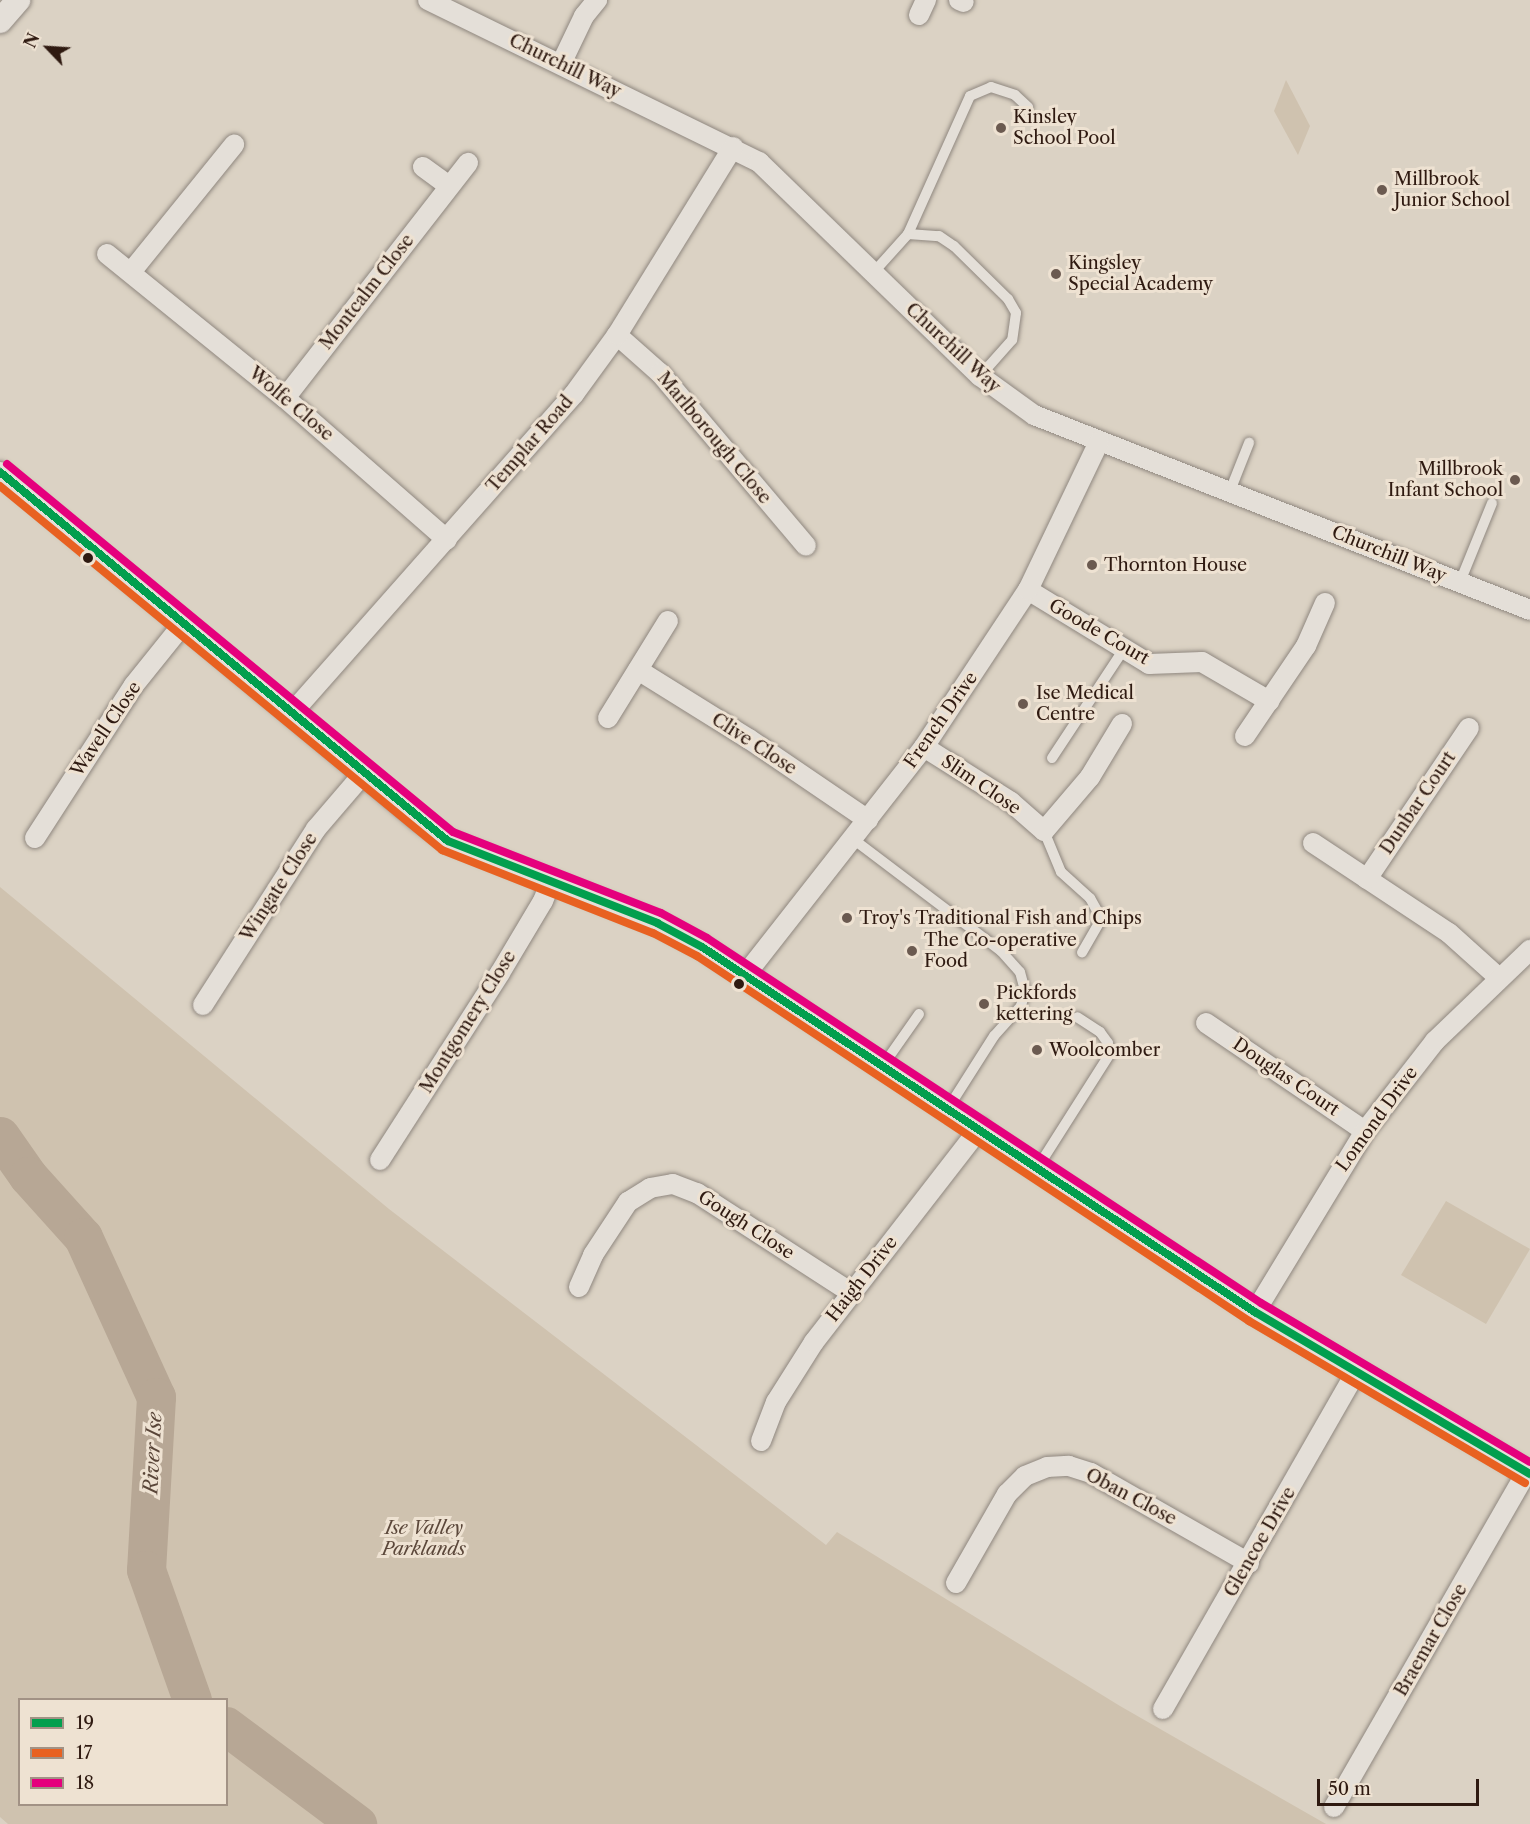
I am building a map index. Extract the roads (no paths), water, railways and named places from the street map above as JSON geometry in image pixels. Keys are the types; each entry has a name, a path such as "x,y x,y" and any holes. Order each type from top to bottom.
{"street":[{"path":"0,21 18,0"},
{"name":"Churchill Way","path":"428,0 733,147 783,183 980,376 1034,415 1530,610"},
{"path":"561,64 580,23 597,0"},
{"path":"131,272 234,145"},
{"name":"Templar Road","path":"291,714 541,434 617,335 733,147"},
{"name":"Montcalm Close","path":"285,398 468,163"},
{"path":"423,167 449,186"},
{"name":"Wolfe Close","path":"107,254 285,398 447,540"},
{"name":"Marlborough Close","path":"617,335 660,373 806,546"},
{"name":"French Drive","path":"746,974 924,747 1028,590 1099,442"},
{"path":"1,475 363,774 448,840 657,923 746,974 1255,1312 1356,1374 1528,1473"},
{"name":"Goode Court","path":"1028,590 1149,664 1202,662 1269,701"},
{"path":"1245,736 1306,646 1325,603"},
{"path":"608,718 668,621"},
{"name":"Wavell Close","path":"35,838 134,685 183,624"},
{"name":"Clive Close","path":"638,670 749,739 868,820"},
{"path":"1044,831 1089,777 1122,724"},
{"name":"Dunbar Court","path":"1367,879 1468,728"},
{"name":"Slim Close","path":"924,747 1011,802 1044,831"},
{"name":"Wingate Close","path":"203,1005 316,829 363,774"},
{"path":"1313,843 1449,933 1498,977"},
{"name":"Montgomery Close","path":"380,1160 500,973 543,902 551,881"},
{"name":"Lomond Drive","path":"1255,1312 1365,1131 1436,1041 1498,977 1530,950"},
{"name":"Douglas Court","path":"1206,1023 1365,1131"},
{"name":"Haigh Drive","path":"761,1441 776,1402 850,1292 980,1128"},
{"name":"Gough Close","path":"579,1287 593,1256 628,1202 650,1188 673,1184 697,1193 850,1292"},
{"name":"Glencoe Drive","path":"1163,1709 1356,1374"},
{"name":"Oban Close","path":"956,1582 1007,1494 1025,1476 1047,1467 1069,1466 1091,1473 1249,1563"},
{"name":"Braemar Close","path":"1334,1807 1528,1473"}],"lane":[{"path":"873,273 908,234 970,96 990,87 1015,95 1028,107"},
{"path":"908,234 946,239 1013,306 1017,329 1012,340 980,376"},
{"path":"1230,491 1249,443"},
{"path":"1460,582 1492,503"},
{"path":"1052,758 1124,649"},
{"path":"1044,831 1061,872 1090,898 1099,914 1099,923 1082,952"},
{"path":"853,839 1000,951 1020,972 1025,991 1021,1006 994,1036 949,1107"},
{"path":"884,1064 918,1014"},
{"path":"1038,1167 1105,1066 1109,1055 1108,1043 1100,1032 1077,1017"}],"waterway":[{"name":"River Ise","path":"0,1136 28,1176 83,1237 156,1397 146,1570 191,1698"},
{"name":"River Ise","path":"228,1727 357,1824"}],"place":[{"name":"Kinsley School Pool","path":"1001,128"},
{"name":"Millbrook Junior School","path":"1382,190"},
{"name":"Kingsley Special Academy","path":"1056,274"},
{"name":"Millbrook Infant School","path":"1515,480"},
{"name":"Thornton House","path":"1092,565"},
{"name":"Ise Medical Centre","path":"1023,704"},
{"name":"Troy's Traditional Fish and Chips","path":"847,918"},
{"name":"The Co-operative Food","path":"912,951"},
{"name":"Pickfords kettering","path":"984,1004"},
{"name":"Woolcomber","path":"1037,1050"}],"park label":[{"name":"Ise Valley Parklands","path":"424,1540"}]}
